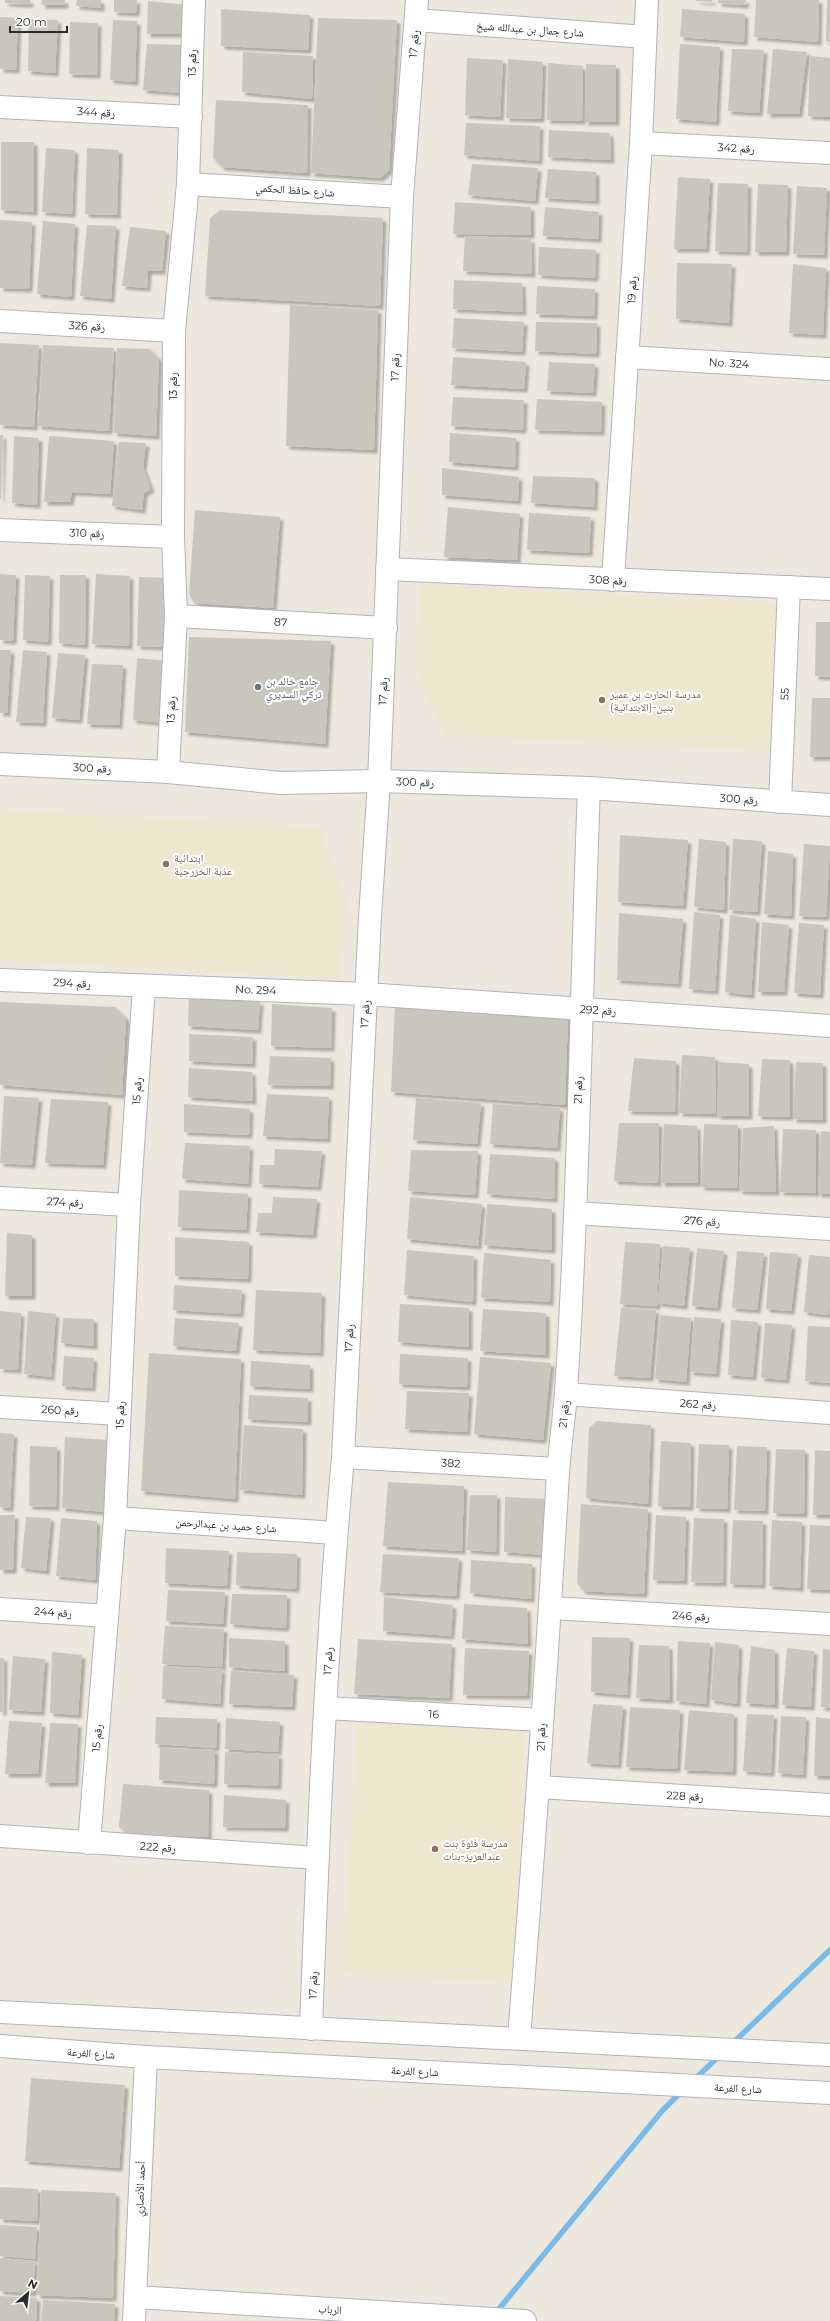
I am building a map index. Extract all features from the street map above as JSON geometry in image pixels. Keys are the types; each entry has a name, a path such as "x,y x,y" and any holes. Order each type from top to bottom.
{"street":[{"name":"رقم 13","path":"168,772 176,616 173,537 174,331 188,184 194,0"},
{"name":"رقم 19","path":"613,580 641,143 647,0"},
{"name":"شارع جمال بن عبدالله شيخ","path":"416,10 645,37"},
{"name":"رقم 17","path":"311,2029 317,1858 336,1533 343,1457 366,994 379,781 402,197 416,10"},
{"name":"رقم 344","path":"0,107 191,117"},
{"name":"رقم 342","path":"641,143 830,153"},
{"name":"شارع حافظ الحكمي","path":"188,184 402,197"},
{"name":"رقم 326","path":"0,321 174,331"},
{"name":"No. 324","path":"627,357 830,368"},
{"name":"رقم 310","path":"0,530 173,537"},
{"name":"رقم 308","path":"387,569 830,589"},
{"name":"55","path":"780,802 789,587"},
{"name":"87","path":"176,616 386,628"},
{"name":"رقم 300","path":"0,764 168,772 281,783 379,781 589,788 830,805"},
{"name":"رقم 21","path":"519,2038 539,1787 542,1720 551,1608 558,1469 566,1394 575,1213 589,788"},
{"name":"رقم 294","path":"0,980 144,987"},
{"name":"No. 294","path":"144,987 366,994"},
{"name":"رقم 15","path":"89,1843 115,1518 129,1206 144,987"},
{"name":"رقم 292","path":"366,994 830,1026"},
{"name":"رقم 274","path":"0,1198 129,1206"},
{"name":"رقم 276","path":"575,1213 830,1229"},
{"name":"رقم 262","path":"566,1394 830,1413"},
{"name":"رقم 260","path":"0,1407 120,1414"},
{"name":"382","path":"343,1457 558,1469"},
{"name":"شارع حميد بن عبدالرحمن","path":"115,1518 336,1533"},
{"name":"رقم 246","path":"551,1608 830,1624"},
{"name":"رقم 244","path":"0,1609 107,1616"},
{"name":"16","path":"326,1708 542,1720"},
{"name":"رقم 228","path":"539,1787 830,1805"},
{"name":"رقم 222","path":"0,1836 317,1858"},
{"path":"0,2012 311,2029 519,2038 830,2056"},
{"name":"شارع الفرعة","path":"0,2046 146,2057 830,2093"},
{"name":"أحمد الأنصاري","path":"134,2321 146,2057"},
{"name":"الرباب","path":"136,2297 525,2321"}],"shaded area":[{"name":"مدرسة الحارث بن عمير (الابتدائية)-بنين","path":"422,584 780,603 773,751 444,735 414,665"},
{"name":"ابتدائية عذبة الخزرجية","path":"0,810 319,828 347,899 340,979 0,960"},
{"name":"مدرسة فلوة بنت عبدالعزيز-بنات","path":"358,1716 526,1726 513,1983 342,1973"}],"building":[{"path":"5,0 30,0 30,4 5,3"},
{"path":"42,0 65,0 65,5 42,5"},
{"path":"77,0 101,0 101,8 76,6"},
{"path":"114,0 137,0 136,13 114,12"},
{"path":"712,0 712,2 696,1"},
{"path":"718,0 746,0 745,5 718,3"},
{"path":"756,0 819,0 818,42 754,37"},
{"path":"827,0 830,0 830,42 826,41"},
{"path":"148,1 188,5 187,34 147,34"},
{"path":"221,9 310,15 308,50 221,46"},
{"path":"682,9 745,14 744,42 680,37"},
{"path":"0,17 18,18 16,70 0,69"},
{"path":"318,18 397,20 389,170 380,178 311,173"},
{"path":"29,19 58,20 55,73 28,71"},
{"path":"113,20 137,21 135,82 110,80"},
{"path":"70,22 98,23 97,75 69,74"},
{"path":"147,44 186,45 183,93 143,90"},
{"path":"680,44 720,47 716,122 676,119"},
{"path":"732,49 764,50 759,113 728,111"},
{"path":"773,49 807,52 799,114 767,114"},
{"path":"243,52 313,56 312,99 242,92"},
{"path":"810,56 830,58 830,117 808,116"},
{"path":"467,58 503,60 500,117 465,115"},
{"path":"508,59 543,62 541,119 506,118"},
{"path":"548,63 583,66 582,121 547,120"},
{"path":"586,64 616,65 616,122 585,122"},
{"path":"216,100 308,105 307,173 222,167 213,158"},
{"path":"466,123 540,126 539,161 464,155"},
{"path":"549,130 610,133 611,160 548,157"},
{"path":"1,142 34,142 34,212 1,210"},
{"path":"46,148 75,150 72,214 42,212"},
{"path":"87,148 119,150 117,215 85,214"},
{"path":"472,164 538,168 535,201 468,195"},
{"path":"548,169 596,172 596,201 545,198"},
{"path":"678,177 710,179 706,249 674,249"},
{"path":"718,183 748,184 747,252 715,251"},
{"path":"758,184 788,185 786,252 755,252"},
{"path":"797,186 827,188 824,255 793,254"},
{"path":"455,202 531,207 531,235 453,234"},
{"path":"545,207 599,212 598,239 543,236"},
{"path":"220,210 383,218 380,306 205,296 210,218"},
{"path":"0,220 32,222 29,289 0,288"},
{"path":"43,221 75,224 71,297 37,294"},
{"path":"87,225 116,226 111,299 80,296"},
{"path":"130,227 166,231 162,271 148,271 147,288 122,286"},
{"path":"465,236 531,239 532,274 463,271"},
{"path":"539,247 596,250 595,278 538,275"},
{"path":"677,263 732,264 729,323 676,319"},
{"path":"793,264 826,268 823,335 789,333"},
{"path":"454,280 522,283 523,312 453,309"},
{"path":"537,286 595,289 594,316 536,314"},
{"path":"290,305 378,310 374,450 286,446"},
{"path":"454,318 524,322 522,352 452,348"},
{"path":"536,322 597,323 596,354 535,351"},
{"path":"0,343 39,345 34,427 0,425"},
{"path":"43,345 114,348 109,431 38,426"},
{"path":"117,348 150,349 159,359 156,436 114,433"},
{"path":"453,357 526,362 524,389 451,385"},
{"path":"549,362 595,364 593,393 547,391"},
{"path":"453,397 524,400 523,430 451,426"},
{"path":"537,399 602,402 601,432 535,430"},
{"path":"450,433 516,438 515,467 449,462"},
{"path":"0,435 3,435 1,499 0,499"},
{"path":"14,436 39,438 37,505 12,503"},
{"path":"49,436 114,441 110,494 72,492 70,502 44,502"},
{"path":"119,442 146,443 143,467 151,489 144,493 142,510 112,506"},
{"path":"442,468 519,477 518,501 442,495"},
{"path":"533,476 595,478 594,507 531,503"},
{"path":"448,507 520,514 517,560 444,557"},
{"path":"195,510 280,517 273,608 194,603 189,594"},
{"path":"529,513 591,517 589,553 527,550"},
{"path":"0,574 16,575 13,641 0,640"},
{"path":"96,574 130,576 129,646 92,644"},
{"path":"25,575 50,576 48,642 23,640"},
{"path":"60,575 86,575 85,645 59,643"},
{"path":"139,577 168,578 165,647 137,646"},
{"path":"816,622 830,622 830,677 815,676"},
{"name":"جامع خالد بن تركي السديري","path":"189,637 331,641 325,744 185,732"},
{"path":"0,650 11,650 7,713 0,713"},
{"path":"23,650 47,652 43,723 16,722"},
{"path":"58,653 85,655 79,720 52,718"},
{"path":"137,658 168,661 163,723 133,720"},
{"path":"92,664 123,665 119,725 87,724"},
{"path":"812,698 830,698 830,757 810,757"},
{"path":"620,835 688,840 683,906 618,902"},
{"path":"699,839 726,842 724,910 694,907"},
{"path":"733,839 762,841 757,912 729,910"},
{"path":"804,844 830,846 826,917 799,916"},
{"path":"768,851 793,854 791,916 764,914"},
{"path":"694,912 720,915 715,991 689,989"},
{"path":"619,913 683,919 678,984 617,980"},
{"path":"730,915 756,919 751,995 725,992"},
{"path":"762,922 789,925 784,992 758,992"},
{"path":"799,923 824,925 820,995 794,993"},
{"path":"189,997 260,1002 258,1030 188,1026"},
{"path":"0,1002 115,1007 126,1018 122,1095 0,1085"},
{"path":"272,1004 332,1008 331,1048 271,1046"},
{"path":"395,1004 568,1014 565,1105 391,1092"},
{"path":"189,1034 253,1037 252,1064 189,1061"},
{"path":"682,1055 715,1057 716,1114 679,1113"},
{"path":"270,1056 331,1058 330,1086 268,1085"},
{"path":"634,1058 676,1061 675,1112 628,1111"},
{"path":"762,1059 790,1060 790,1117 758,1116"},
{"path":"719,1062 749,1064 749,1116 717,1116"},
{"path":"796,1062 823,1063 823,1120 793,1119"},
{"path":"189,1068 252,1072 253,1101 188,1097"},
{"path":"267,1094 329,1097 327,1139 263,1136"},
{"path":"4,1096 39,1098 32,1165 0,1163"},
{"path":"416,1098 481,1103 477,1144 413,1140"},
{"path":"51,1099 108,1102 103,1165 45,1163"},
{"path":"184,1104 250,1109 249,1135 184,1132"},
{"path":"493,1104 560,1108 557,1148 490,1144"},
{"path":"619,1123 659,1123 658,1183 614,1181"},
{"path":"664,1124 697,1126 698,1183 661,1183"},
{"path":"704,1124 738,1125 737,1188 701,1187"},
{"path":"774,1126 776,1192 739,1191 743,1128"},
{"path":"783,1129 816,1130 816,1193 780,1192"},
{"path":"821,1131 830,1132 830,1194 818,1194"},
{"path":"185,1143 250,1146 248,1184 182,1179"},
{"path":"275,1149 322,1151 318,1187 259,1184 260,1165 274,1165"},
{"path":"411,1150 478,1151 475,1195 408,1191"},
{"path":"490,1154 555,1158 554,1199 487,1194"},
{"path":"179,1190 248,1194 246,1230 178,1227"},
{"path":"273,1197 317,1199 313,1235 256,1232 258,1213 272,1213"},
{"path":"410,1197 482,1204 478,1246 407,1239"},
{"path":"487,1204 552,1209 552,1250 484,1245"},
{"path":"7,1233 32,1235 32,1296 5,1296"},
{"path":"175,1237 249,1242 248,1279 175,1276"},
{"path":"625,1242 660,1244 657,1306 620,1304"},
{"path":"663,1246 690,1248 684,1306 658,1303"},
{"path":"697,1248 724,1251 717,1308 692,1306"},
{"path":"407,1250 474,1256 473,1302 404,1295"},
{"path":"737,1251 764,1253 757,1310 732,1308"},
{"path":"770,1252 798,1254 791,1311 766,1309"},
{"path":"484,1253 551,1260 550,1302 481,1298"},
{"path":"809,1255 830,1257 829,1315 804,1312"},
{"path":"174,1285 242,1290 240,1314 173,1310"},
{"path":"256,1290 322,1293 320,1353 253,1350"},
{"path":"400,1304 469,1308 469,1347 398,1342"},
{"path":"621,1308 656,1310 650,1378 614,1376"},
{"path":"483,1309 546,1313 546,1355 480,1351"},
{"path":"0,1311 21,1313 18,1370 0,1369"},
{"path":"28,1311 56,1314 51,1377 24,1374"},
{"path":"660,1315 691,1318 686,1382 655,1379"},
{"path":"694,1317 721,1319 716,1374 690,1372"},
{"path":"63,1318 94,1319 94,1346 61,1343"},
{"path":"175,1318 239,1323 236,1351 173,1346"},
{"path":"731,1320 758,1322 753,1377 728,1375"},
{"path":"765,1323 792,1325 786,1380 761,1378"},
{"path":"808,1326 830,1327 830,1383 805,1381"},
{"path":"149,1353 241,1359 235,1499 141,1491"},
{"path":"400,1354 468,1358 467,1387 399,1384"},
{"path":"64,1356 94,1358 92,1388 62,1386"},
{"path":"480,1357 551,1363 543,1440 474,1434"},
{"path":"251,1361 310,1365 310,1389 250,1386"},
{"path":"407,1391 469,1393 467,1432 405,1429"},
{"path":"249,1395 308,1398 308,1422 248,1419"},
{"path":"597,1421 651,1425 648,1504 586,1498 589,1428"},
{"path":"244,1425 303,1429 302,1495 240,1490"},
{"path":"0,1433 14,1434 10,1508 0,1507"},
{"path":"65,1437 109,1440 105,1512 62,1508"},
{"path":"661,1441 691,1443 690,1507 658,1506"},
{"path":"699,1444 729,1445 727,1509 696,1508"},
{"path":"30,1446 57,1447 56,1507 29,1506"},
{"path":"737,1446 767,1447 765,1511 734,1510"},
{"path":"776,1449 805,1450 804,1514 773,1513"},
{"path":"815,1450 830,1451 830,1515 813,1515"},
{"path":"388,1482 464,1486 462,1551 383,1546"},
{"path":"470,1495 497,1495 496,1552 467,1550"},
{"path":"505,1497 548,1499 546,1555 504,1552"},
{"path":"581,1504 648,1509 644,1594 583,1591 577,1583"},
{"path":"0,1515 15,1515 13,1570 0,1570"},
{"path":"656,1515 686,1517 684,1581 653,1580"},
{"path":"26,1517 51,1518 46,1571 21,1568"},
{"path":"61,1518 97,1521 95,1580 56,1576"},
{"path":"694,1518 724,1519 723,1583 691,1582"},
{"path":"733,1520 763,1521 762,1585 730,1584"},
{"path":"772,1520 802,1522 800,1588 769,1586"},
{"path":"810,1525 830,1526 830,1590 807,1589"},
{"path":"166,1548 229,1551 227,1586 165,1583"},
{"path":"237,1552 297,1554 296,1589 236,1585"},
{"path":"383,1554 459,1558 456,1596 380,1592"},
{"path":"471,1560 532,1564 531,1599 470,1593"},
{"path":"168,1590 225,1592 223,1624 166,1621"},
{"path":"232,1594 287,1595 286,1628 230,1624"},
{"path":"384,1597 453,1605 451,1636 383,1631"},
{"path":"464,1604 527,1608 528,1644 462,1639"},
{"path":"165,1626 224,1629 222,1667 162,1664"},
{"path":"592,1637 630,1638 627,1695 591,1692"},
{"path":"229,1638 285,1641 285,1671 229,1667"},
{"path":"358,1639 452,1644 449,1698 354,1694"},
{"path":"678,1641 710,1643 706,1704 676,1701"},
{"path":"715,1642 739,1645 737,1704 711,1700"},
{"path":"639,1645 669,1646 670,1700 636,1698"},
{"path":"751,1646 775,1650 775,1705 746,1703"},
{"path":"465,1648 529,1651 527,1696 463,1695"},
{"path":"787,1648 814,1651 811,1707 782,1705"},
{"path":"823,1649 830,1650 830,1708 821,1707"},
{"path":"52,1652 82,1655 78,1715 50,1713"},
{"path":"13,1656 45,1659 41,1712 9,1710"},
{"path":"0,1658 4,1658 3,1712 0,1712"},
{"path":"163,1666 222,1669 220,1704 162,1699"},
{"path":"231,1671 294,1675 292,1707 229,1704"},
{"path":"593,1704 623,1706 618,1765 587,1763"},
{"path":"630,1707 680,1710 677,1769 626,1767"},
{"path":"689,1710 734,1714 733,1772 684,1770"},
{"path":"747,1714 774,1715 771,1773 743,1771"},
{"path":"781,1716 806,1717 803,1775 778,1773"},
{"path":"156,1717 217,1719 216,1748 155,1744"},
{"path":"816,1717 830,1719 830,1776 814,1776"},
{"path":"226,1718 280,1722 278,1752 225,1749"},
{"path":"9,1721 42,1723 38,1774 5,1774"},
{"path":"50,1723 78,1724 75,1783 45,1783"},
{"path":"160,1748 215,1750 214,1784 159,1780"},
{"path":"225,1752 279,1755 278,1786 224,1784"},
{"path":"123,1784 209,1790 208,1837 128,1834 119,1827"},
{"path":"224,1795 286,1800 285,1828 223,1827"},
{"path":"31,2078 125,2085 119,2168 25,2161"},
{"path":"0,2187 38,2189 37,2221 0,2219"},
{"path":"41,2190 116,2193 113,2298 37,2295"},
{"path":"0,2225 37,2227 35,2259 0,2256"},
{"path":"0,2258 35,2261 33,2293 0,2291"},
{"path":"0,2296 37,2298 36,2321 0,2321"},
{"path":"43,2300 115,2304 114,2321 41,2321"}],"waterway":[{"path":"736,2040 830,1950"},
{"path":"698,2076 716,2059"},
{"path":"498,2310 662,2111 678,2095"}],"place":[{"name":"جامع خالد بن تركي السديري","path":"258,687"},
{"name":"مدرسة الحارث بن عمير (الابتدائية)-بنين","path":"602,700"},
{"name":"ابتدائية عذبة الخزرجية","path":"166,864"},
{"name":"مدرسة فلوة بنت عبدالعزيز-بنات","path":"435,1849"}]}
